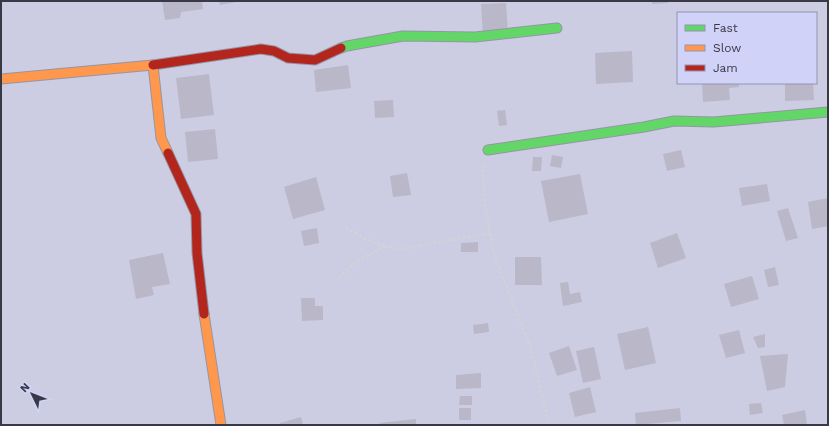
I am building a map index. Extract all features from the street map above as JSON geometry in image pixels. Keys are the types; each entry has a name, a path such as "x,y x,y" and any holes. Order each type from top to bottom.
{"street":[{"path":"1,79 153,65 261,49 274,51 288,58 315,60 347,46 403,36 475,37 557,28"},
{"path":"153,65 161,138 196,214 196,253 221,425"},
{"path":"488,150 644,127 674,121 714,122 828,112"}],"path":[{"path":"488,150 483,170 484,200 495,257 531,349 549,425"},
{"path":"345,227 366,239 384,246 400,249 491,233"},
{"path":"339,278 358,260 384,246"}],"building":[{"path":"162,1 202,1 203,9 181,12 180,18 165,20"},
{"path":"219,1 236,1 236,2 220,5"},
{"path":"652,1 668,1 668,3 652,4"},
{"path":"506,3 508,33 483,35 481,4"},
{"path":"632,51 633,82 596,84 595,53"},
{"path":"348,65 351,88 316,92 314,70"},
{"path":"209,74 214,115 181,119 176,78"},
{"path":"702,84 739,84 739,87 729,88 730,100 703,102"},
{"path":"785,84 813,84 814,100 785,101"},
{"path":"393,100 394,117 375,118 374,101"},
{"path":"505,110 507,125 499,126 497,111"},
{"path":"215,129 218,159 188,162 185,132"},
{"path":"681,150 685,167 667,171 663,154"},
{"path":"552,155 563,157 561,168 550,166"},
{"path":"533,157 542,157 541,171 532,171"},
{"path":"407,173 411,195 393,197 390,176"},
{"path":"580,174 588,214 549,222 541,181"},
{"path":"316,177 325,210 293,219 284,187"},
{"path":"767,184 770,201 742,206 739,188"},
{"path":"828,198 828,226 812,229 808,202"},
{"path":"788,208 798,238 786,241 777,211"},
{"path":"317,228 319,243 304,246 301,231"},
{"path":"677,233 686,258 658,268 650,243"},
{"path":"478,242 478,252 461,252 461,243"},
{"path":"163,253 170,284 152,287 154,295 136,299 129,260"},
{"path":"515,257 541,257 542,285 515,285"},
{"path":"775,267 779,285 768,287 764,270"},
{"path":"752,276 759,299 731,307 724,284"},
{"path":"568,282 570,294 580,292 582,302 563,306 560,283"},
{"path":"301,298 315,298 315,306 323,306 323,320 302,321"},
{"path":"488,323 489,332 474,334 473,325"},
{"path":"648,327 656,363 625,370 617,334"},
{"path":"739,330 745,353 726,358 719,335"},
{"path":"765,334 765,347 758,348 753,337"},
{"path":"569,346 577,370 557,376 549,353"},
{"path":"594,347 601,379 583,383 576,351"},
{"path":"788,354 785,387 767,391 760,356"},
{"path":"481,373 481,388 456,389 456,375"},
{"path":"590,387 596,412 575,417 569,393"},
{"path":"460,396 472,396 472,405 459,405"},
{"path":"761,403 763,413 750,415 749,404"},
{"path":"459,408 471,408 471,420 459,420"},
{"path":"680,408 681,421 636,425 635,413"},
{"path":"805,410 807,425 784,425 782,415"},
{"path":"301,417 303,425 280,425 280,423"},
{"path":"416,419 416,425 380,425 379,423"}],"traffic: fast":[{"path":"341,48 403,36 475,37 557,28"},
{"path":"488,150 644,127 674,121 714,122 828,112"}],"traffic: slow":[{"path":"1,79 153,65 161,138 168,153"},
{"path":"204,314 221,425"}],"traffic: jam":[{"path":"153,65 261,49 274,51 288,58 315,60 341,48"},
{"path":"168,153 196,214 197,253 204,314"}]}
